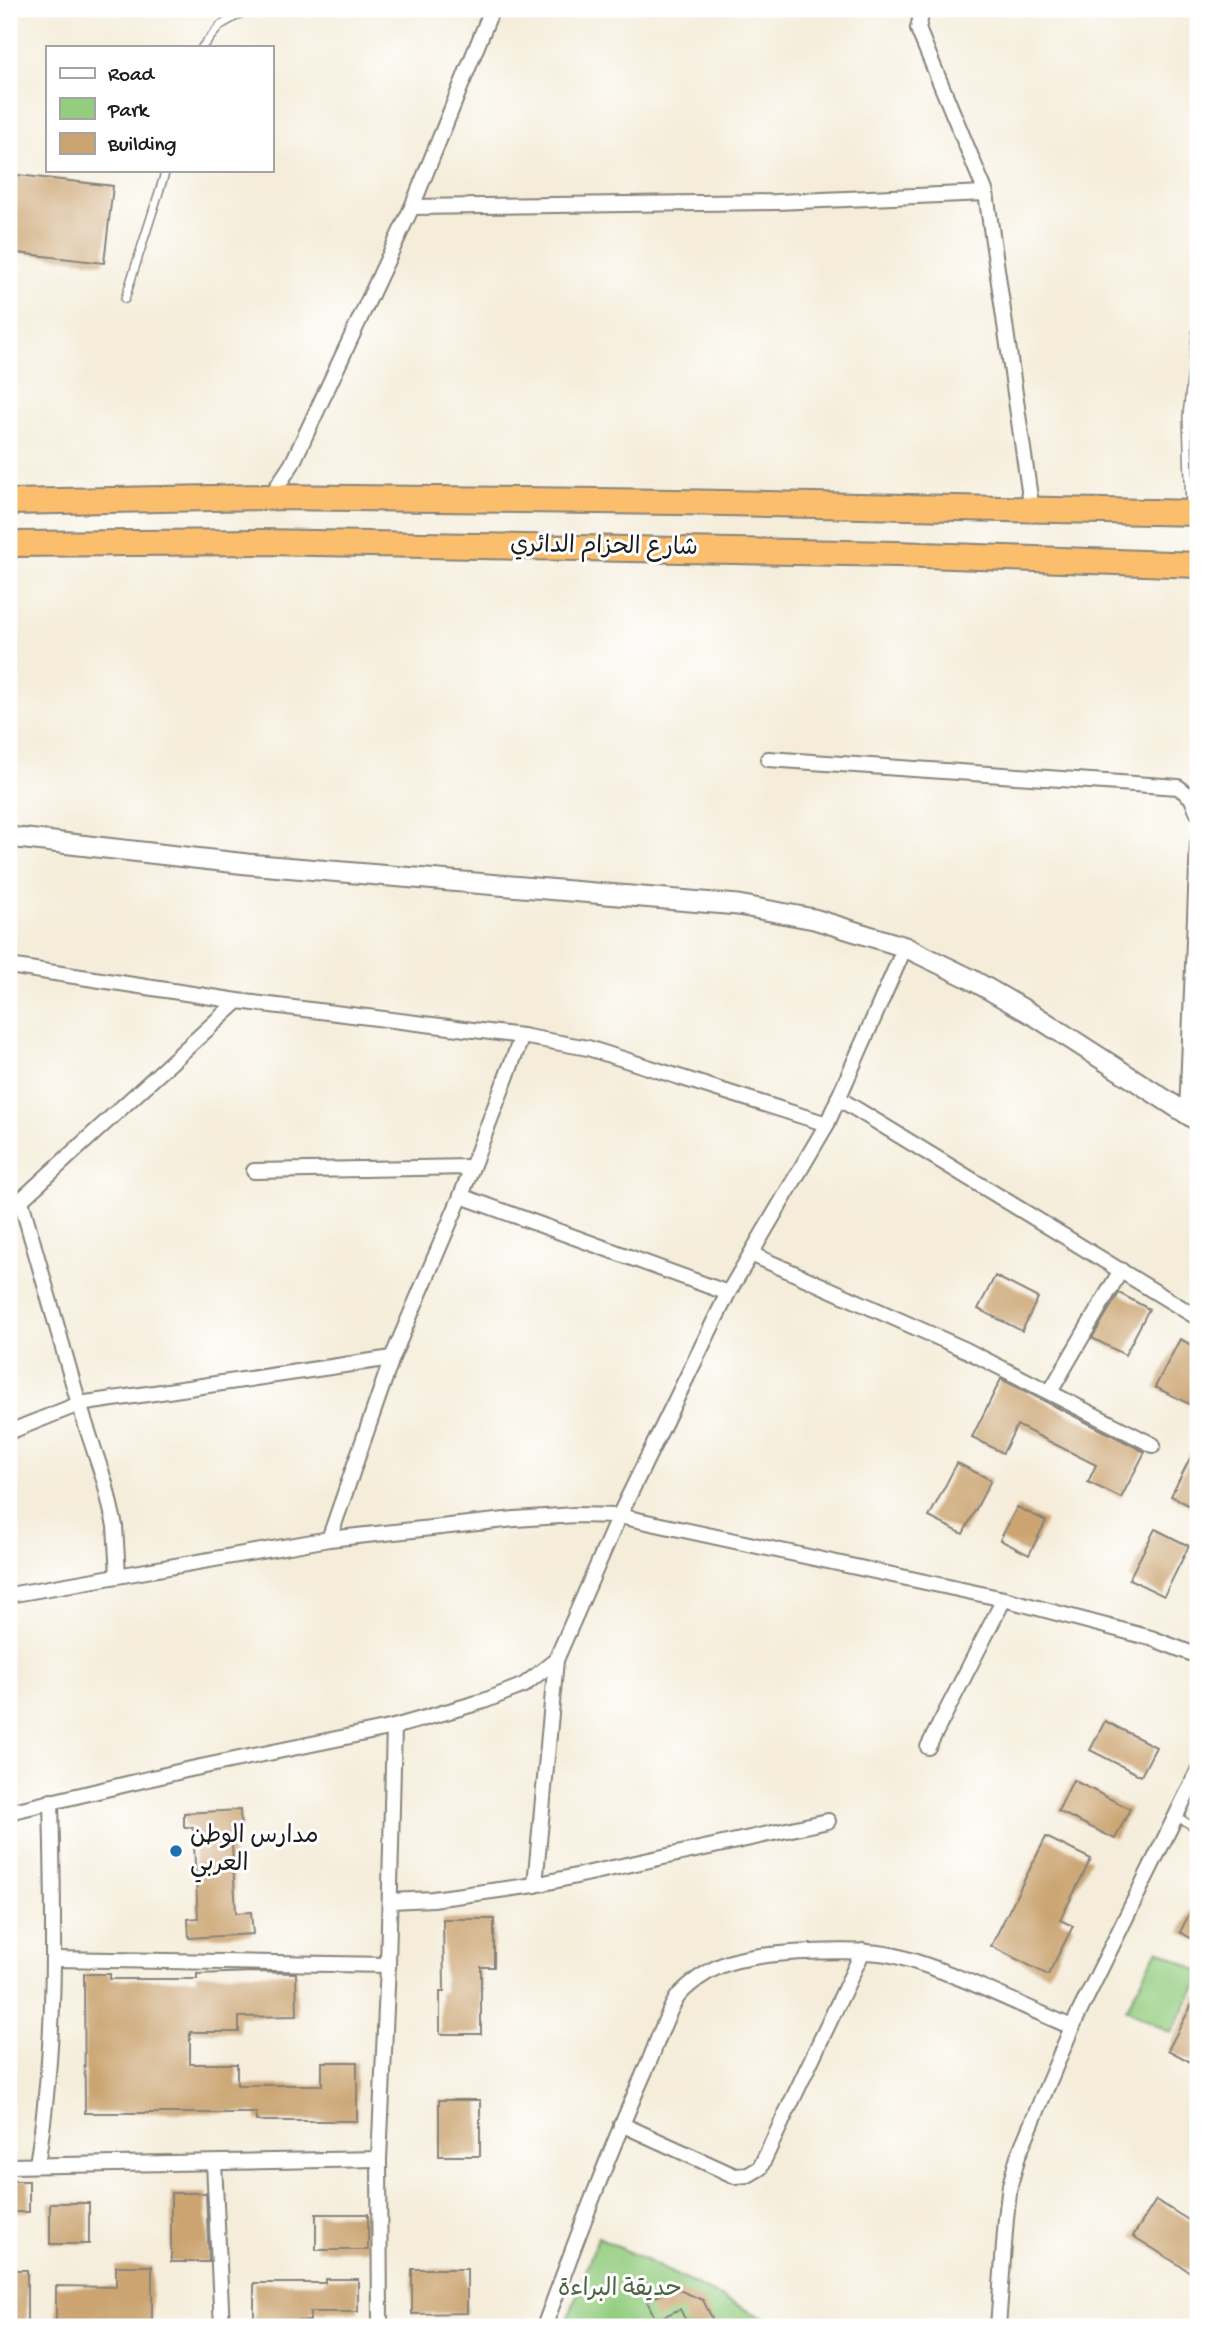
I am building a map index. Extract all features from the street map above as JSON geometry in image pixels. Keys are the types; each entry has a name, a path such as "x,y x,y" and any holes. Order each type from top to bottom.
{"highway":[{"name":"شارع الحزام الدائري","path":"9,502 270,497 1194,513"},
{"name":"شارع الحزام الدائري","path":"9,544 262,542 897,554 1198,565"}],"street":[{"path":"270,497 292,464 412,207 492,9"},
{"path":"926,9 921,15 918,29 986,193 1032,511"},
{"path":"412,207 776,202 986,193"},
{"path":"768,759 1178,786 1191,797 1198,813"},
{"path":"9,837 247,864 738,905 814,919 905,947 969,978 1037,1017 1192,1117"},
{"path":"1192,1117 1198,843"},
{"path":"535,1885 556,1660 619,1516 728,1293 827,1124 905,947"},
{"path":"11,969 238,1001 522,1036 588,1048 827,1124"},
{"path":"9,1211 238,1001"},
{"path":"329,1539 392,1358 461,1196 522,1036"},
{"path":"838,1098 1198,1318"},
{"path":"254,1171 471,1167"},
{"path":"461,1196 728,1293"},
{"path":"21,1200 79,1404 105,1483 113,1515 118,1574"},
{"path":"751,1254 966,1350 1153,1445"},
{"path":"1050,1392 1121,1270"},
{"path":"9,1432 79,1404 392,1358"},
{"path":"9,1595 329,1539 575,1515 619,1516 1004,1599 1151,1637 1198,1656"},
{"path":"928,1746 1004,1599"},
{"path":"9,1812 186,1770 394,1727 484,1701 524,1685 556,1660"},
{"path":"380,2327 379,2159 388,1965 394,1727"},
{"path":"998,2327 1010,2185 1018,2156 1072,2027 1198,1771"},
{"path":"37,2164 48,2084 55,1959 51,1801"},
{"path":"390,1901 433,1899 535,1885 828,1821"},
{"path":"544,2327 621,2124 677,1997 715,1968 764,1956 863,1951 894,1956 1072,2027"},
{"path":"621,2124 735,2176 748,2175 760,2168 863,1951"},
{"path":"55,1959 388,1965"},
{"path":"9,2166 379,2159"},
{"path":"214,2162 222,2327"}],"lane":[{"path":"203,46 221,24 248,9"},
{"path":"125,299 165,172"},
{"path":"1194,513 1187,416 1198,317"},
{"path":"1177,1817 1198,1829"}],"green space":[{"path":"1158,1949 1198,1970 1198,1983 1171,2033 1126,2009"},
{"name":"حديقة البراءة","path":"598,2237 782,2327 565,2327"}],"building":[{"path":"9,174 113,186 104,263 9,252"},
{"path":"995,1276 1038,1298 1022,1331 978,1309"},
{"path":"1119,1293 1149,1309 1125,1355 1092,1338"},
{"path":"1180,1339 1198,1348 1198,1390 1191,1405 1155,1387"},
{"path":"1001,1379 1145,1452 1121,1498 1088,1482 1096,1465 1017,1425 1003,1453 972,1437"},
{"path":"1198,1442 1198,1510 1171,1496"},
{"path":"957,1463 991,1480 963,1534 929,1517"},
{"path":"1017,1507 1046,1521 1029,1555 1000,1540"},
{"path":"1155,1529 1189,1546 1164,1596 1129,1579"},
{"path":"1105,1721 1156,1747 1141,1776 1090,1750"},
{"path":"1073,1780 1130,1809 1115,1839 1058,1811"},
{"path":"240,1810 241,1827 231,1827 236,1913 251,1912 253,1934 189,1938 188,1919 198,1918 193,1827 184,1827 184,1813"},
{"path":"1046,1837 1091,1859 1060,1920 1073,1926 1048,1975 991,1946"},
{"path":"1198,1897 1198,1942 1180,1932"},
{"path":"443,1919 494,1919 494,1967 481,1967 481,2034 440,2034 440,1992 444,1992"},
{"path":"296,1973 297,2016 239,2017 239,2032 190,2032 190,2064 237,2064 237,2085 322,2085 322,2062 357,2062 357,2121 256,2121 256,2113 85,2113 84,1974 110,1974 110,1979 197,1979 197,1974"},
{"path":"1198,1993 1198,2066 1168,2050"},
{"path":"439,2100 480,2100 480,2156 439,2156"},
{"path":"9,2181 29,2181 29,2212 9,2212"},
{"path":"171,2193 206,2193 209,2262 171,2262"},
{"path":"1156,2200 1198,2226 1198,2277 1133,2236"},
{"path":"50,2203 89,2203 89,2244 50,2244"},
{"path":"316,2214 368,2214 368,2250 316,2250"},
{"path":"116,2266 152,2266 152,2327 56,2327 56,2286 116,2287"},
{"path":"412,2269 467,2269 467,2313 412,2314"},
{"path":"9,2270 27,2270 27,2327 9,2327"},
{"path":"325,2279 358,2279 358,2312 310,2312 310,2321 254,2321 254,2283 325,2283"},
{"path":"674,2288 703,2300 713,2320 698,2327 689,2327 680,2309 656,2320 647,2301"}],"place":[{"name":"مدارس الوطن العربي","path":"176,1851"}]}
